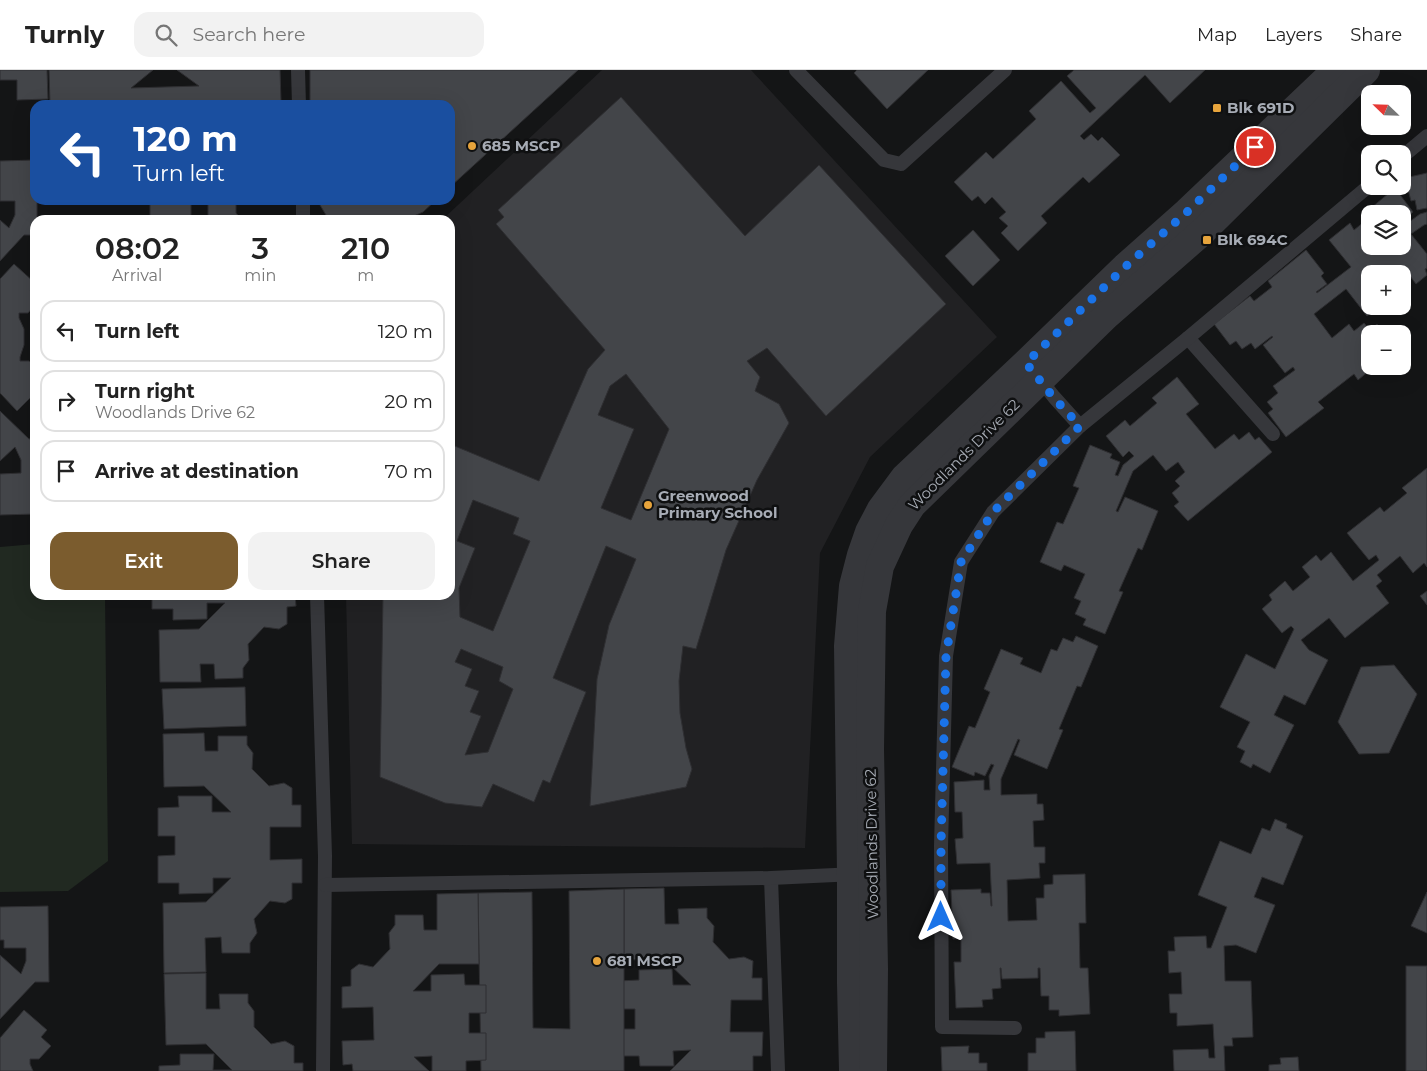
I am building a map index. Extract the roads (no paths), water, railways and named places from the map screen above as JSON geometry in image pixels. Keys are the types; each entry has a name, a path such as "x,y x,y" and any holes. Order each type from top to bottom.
{"street":[{"name":"Woodlands Drive 62","path":"1033,371 1125,267 1187,212 1336,70"},
{"name":"Woodlands Drive 62","path":"873,1071 874,969 862,874 848,646 853,586 869,532 881,508 904,478 1033,371 1106,316 1201,233 1366,70"},
{"name":"Woodlands Drive 62","path":"853,1071 851,983 862,874"}],"lane":[{"path":"298,70 299,100"},
{"path":"796,70 884,160 901,164 1005,70"},
{"path":"1411,149 1427,136"},
{"path":"1015,1028 942,1027 941,846 946,656 961,562 993,512 1080,426 1361,193"},
{"path":"1188,338 1273,434"},
{"path":"1033,371 1054,398 1080,426"},
{"path":"317,600 322,715 325,885 323,1071"},
{"path":"325,885 771,878 862,874"},
{"path":"771,878 778,1071"}],"place":[{"name":"Blk 691D","path":"1217,108"},
{"name":"685 MSCP","path":"472,146"},
{"name":"Blk 694C","path":"1207,240"},
{"name":"Greenwood Primary School","path":"648,505"},
{"name":"681 MSCP","path":"597,961"}]}
